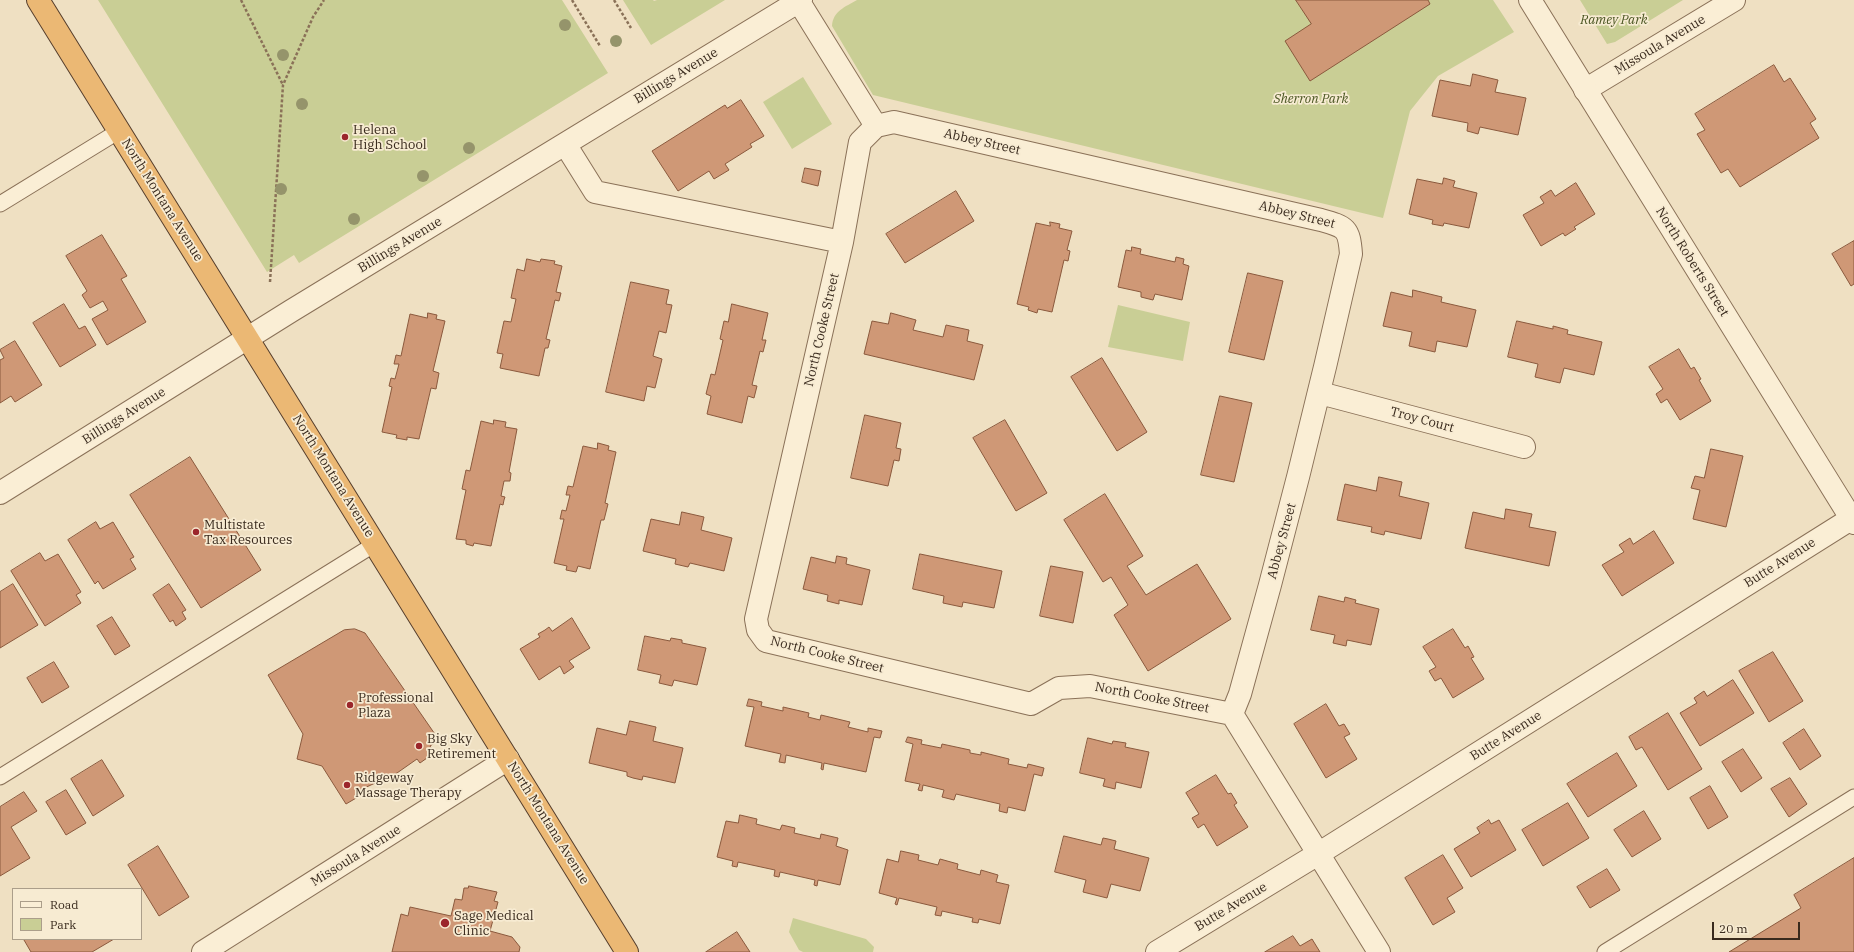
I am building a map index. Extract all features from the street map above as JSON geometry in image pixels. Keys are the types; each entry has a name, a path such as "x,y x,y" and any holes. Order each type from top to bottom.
{"highway":[{"name":"North Montana Avenue","path":"38,0 627,952"}],"street":[{"name":"North Roberts Street","path":"1530,0 1853,519"},
{"name":"Missoula Avenue","path":"1585,90 1734,0"},
{"path":"800,1 876,126"},
{"name":"Billings Avenue","path":"0,493 248,338 800,1"},
{"name":"Abbey Street","path":"876,126 894,122 1341,226 1350,237 1351,254 1320,393 1284,538 1240,694 1232,714"},
{"name":"North Cooke Street","path":"876,126 860,142 842,242 756,619 758,630 766,641 1031,704 1059,688 1090,686 1232,714"},
{"path":"565,144 595,192 842,242"},
{"name":"Troy Court","path":"1320,393 1524,447"},
{"name":"Butte Avenue","path":"1157,952 1318,854 1853,519"},
{"path":"1232,714 1379,952"},
{"name":"Missoula Avenue","path":"203,952 508,759"}],"lane":[{"path":"0,204 119,131"},
{"path":"0,777 375,544"},
{"path":"1605,952 1854,797"}],"path":[{"path":"241,0 283,85"},
{"path":"270,282 283,85 313,17 324,0"},
{"path":"572,0 600,46"},
{"path":"614,0 631,28"}],"green space":[{"name":"Helena High School","path":"98,0 562,0 608,73 299,263 294,255 267,272"},
{"path":"623,0 654,1 725,0 651,45"},
{"name":"Sherron Park","path":"857,0 1493,0 1514,32 1438,76 1410,111 1383,218 873,95 832,26 837,13 844,7"},
{"name":"Ramey Park","path":"1580,0 1683,0 1615,42 1607,44"},
{"path":"803,77 832,124 792,149 763,102"},
{"path":"1118,305 1190,322 1183,361 1108,347"},
{"path":"793,918 866,939 874,947 873,952 803,952 799,950 789,932"}],"building":[{"path":"1296,0 1428,0 1430,4 1310,81 1285,41 1311,24"},
{"path":"1774,65 1784,82 1790,78 1816,119 1810,123 1819,138 1740,187 1728,169 1721,173 1697,134 1705,130 1695,114"},
{"path":"1473,74 1498,80 1495,92 1526,98 1518,135 1480,127 1478,134 1467,131 1468,123 1432,116 1440,80 1470,86"},
{"path":"741,100 764,136 750,144 752,147 725,164 729,170 714,179 709,171 678,191 652,151 725,105 727,108"},
{"path":"805,168 821,171 818,186 802,182"},
{"path":"1444,178 1455,181 1453,187 1477,193 1469,228 1444,223 1443,226 1432,224 1433,220 1409,214 1417,179 1442,184"},
{"path":"1576,183 1595,214 1574,227 1576,229 1565,236 1563,233 1541,246 1523,215 1544,203 1540,197 1551,190 1555,196"},
{"path":"956,191 974,221 905,263 886,234"},
{"path":"1050,222 1060,224 1059,228 1072,231 1067,250 1070,251 1068,261 1064,260 1052,312 1038,309 1037,313 1028,310 1029,307 1017,304 1036,223 1050,226"},
{"path":"102,235 127,276 121,279 146,322 107,345 92,319 108,310 103,301 90,308 82,295 87,291 66,256"},
{"path":"1854,241 1854,284 1851,286 1832,254"},
{"path":"1132,247 1141,249 1140,254 1175,262 1176,257 1184,259 1183,264 1189,266 1182,300 1155,294 1153,300 1141,297 1141,292 1118,287 1126,250 1131,251"},
{"path":"527,259 540,262 541,259 555,261 554,264 562,266 556,292 561,293 559,301 555,300 546,339 550,340 548,348 545,348 539,376 500,368 503,354 497,353 504,321 511,322 516,299 511,298 517,269 524,271"},
{"path":"1248,273 1283,281 1264,360 1229,352"},
{"path":"631,282 669,290 666,304 672,305 666,333 659,331 653,356 662,359 655,388 647,386 644,401 606,392"},
{"path":"1413,290 1442,297 1441,302 1476,310 1467,347 1437,341 1435,352 1409,346 1412,332 1383,326 1391,292 1412,297"},
{"path":"64,304 79,329 85,326 96,345 60,367 33,323"},
{"path":"732,304 768,313 762,340 766,340 763,352 760,351 752,385 757,386 754,398 748,396 742,423 707,414 711,396 706,394 711,374 715,375 723,340 720,339 724,321 728,322"},
{"path":"428,313 437,315 436,319 445,321 433,371 439,373 436,389 431,388 419,439 407,437 407,440 396,438 397,435 382,432 392,387 389,386 391,378 395,379 399,364 394,364 396,355 401,356 410,314 427,318"},
{"path":"891,313 916,320 913,330 943,337 946,325 969,330 967,341 983,345 974,380 864,354 872,321 888,324"},
{"path":"1517,321 1553,329 1553,326 1568,330 1567,334 1602,342 1594,375 1564,368 1560,383 1535,377 1538,364 1508,357"},
{"path":"15,341 42,385 15,402 11,396 0,403 0,360 4,358 0,350"},
{"path":"1679,349 1691,369 1694,367 1701,379 1699,380 1711,401 1680,420 1667,399 1661,403 1656,394 1663,389 1649,367"},
{"path":"1102,358 1147,432 1117,451 1071,377"},
{"path":"1220,396 1252,403 1234,482 1201,475"},
{"path":"865,415 901,423 896,448 901,449 899,461 894,460 888,486 851,478"},
{"path":"494,420 506,422 505,427 517,429 509,472 511,473 510,481 504,481 501,496 505,497 503,505 500,504 491,546 474,543 473,546 466,544 466,540 456,539 466,490 462,489 466,470 470,471 481,421 493,424"},
{"path":"1005,420 1047,493 1016,511 973,438"},
{"path":"598,443 609,446 608,450 616,452 605,503 608,504 604,520 601,520 590,569 578,566 576,572 566,570 567,566 554,563 564,519 560,519 562,510 566,511 570,495 566,495 568,486 573,487 583,446 597,449"},
{"path":"1711,449 1743,456 1726,527 1693,519 1700,490 1691,488 1695,476 1704,478"},
{"name":"Multistate Tax Resources","path":"190,457 261,570 201,608 130,495"},
{"path":"1379,477 1402,482 1399,496 1429,503 1421,539 1385,531 1384,535 1371,532 1372,527 1337,520 1345,484 1376,491"},
{"path":"1105,494 1143,556 1127,566 1146,595 1197,564 1231,619 1148,671 1114,615 1128,605 1111,577 1103,582 1064,520"},
{"path":"1506,509 1532,514 1529,527 1556,532 1549,566 1465,548 1473,512 1504,519"},
{"path":"682,512 704,517 701,530 732,538 724,571 690,563 688,567 675,564 676,559 643,551 651,519 679,525"},
{"path":"96,522 100,529 113,522 134,557 130,559 136,569 103,589 98,581 95,584 68,540"},
{"path":"1654,531 1674,563 1622,596 1602,565 1624,552 1619,545 1630,538 1633,544"},
{"path":"40,553 45,561 58,554 81,592 76,595 81,603 45,626 11,571"},
{"path":"920,554 1002,571 994,608 963,602 962,607 943,603 944,596 913,589"},
{"path":"837,556 847,558 846,564 870,570 862,605 839,600 839,604 827,601 828,595 803,589 811,557 835,563"},
{"path":"1051,566 1083,572 1073,623 1040,616"},
{"path":"13,584 38,625 0,648 0,592"},
{"path":"169,584 186,610 182,612 186,619 176,626 173,620 170,622 153,595"},
{"path":"1319,596 1344,602 1345,597 1356,600 1355,603 1379,609 1371,645 1347,640 1346,646 1333,643 1335,635 1311,630"},
{"path":"112,617 130,646 115,655 97,626"},
{"path":"572,618 590,648 569,661 574,667 564,674 560,666 539,680 520,649 540,637 538,634 549,627 552,631"},
{"name":"Professional Plaza","path":"355,629 365,633 439,740 430,746 434,753 420,763 417,759 397,773 360,790 363,794 346,804 322,766 297,759 303,734 268,675 344,630"},
{"path":"1453,629 1465,648 1468,646 1474,657 1471,658 1484,679 1453,698 1441,678 1435,681 1429,671 1436,667 1423,647"},
{"path":"645,636 670,641 671,638 682,640 682,643 706,648 697,685 674,680 672,686 659,683 661,675 638,670"},
{"path":"1773,652 1803,701 1769,722 1739,671"},
{"path":"54,662 69,687 42,703 27,678"},
{"path":"1733,680 1754,713 1700,746 1680,713 1697,703 1694,698 1704,691 1707,696"},
{"path":"749,699 762,702 761,706 783,711 783,707 809,713 808,717 820,720 821,715 850,722 848,727 868,732 868,728 882,731 880,738 874,737 866,772 824,763 823,770 821,769 822,763 786,755 785,763 779,762 781,754 745,746 754,707 747,706"},
{"path":"1326,704 1339,726 1344,724 1350,734 1344,737 1357,759 1326,778 1294,724"},
{"path":"1668,713 1702,769 1668,790 1642,747 1636,750 1629,737"},
{"path":"630,721 656,727 653,741 683,748 675,783 643,776 642,780 633,778 627,776 627,772 589,763 597,728 626,735"},
{"path":"1804,729 1821,756 1800,770 1783,743"},
{"path":"908,737 922,740 921,744 941,748 942,744 970,750 970,753 981,755 981,752 1009,759 1008,764 1027,768 1028,764 1044,768 1042,776 1034,774 1025,811 1008,807 1007,813 999,811 1000,804 956,794 954,800 942,797 944,790 923,785 922,791 918,790 920,784 905,781 913,744 906,742"},
{"path":"1088,738 1112,744 1113,741 1126,743 1125,747 1149,752 1141,788 1116,782 1115,789 1103,786 1105,779 1080,773"},
{"path":"1743,749 1762,778 1741,792 1722,762"},
{"path":"1617,753 1637,786 1588,817 1567,784"},
{"path":"102,760 124,796 93,816 71,779"},
{"path":"1216,775 1228,794 1231,793 1237,803 1234,805 1248,827 1217,846 1204,824 1198,828 1192,818 1199,814 1186,793"},
{"path":"1790,778 1807,804 1789,817 1771,789"},
{"path":"1710,786 1728,817 1708,829 1690,798"},
{"path":"66,790 86,823 66,835 46,802"},
{"path":"24,792 37,811 11,827 30,858 0,876 0,807"},
{"path":"1568,803 1589,838 1543,866 1522,830"},
{"path":"1644,811 1661,839 1632,857 1614,830"},
{"path":"740,815 757,819 756,824 780,830 782,825 795,828 794,833 820,839 821,834 838,838 836,846 848,850 840,885 818,880 817,886 814,885 815,880 780,872 779,877 774,876 775,870 738,862 737,867 732,866 733,861 717,857 726,821 738,823"},
{"path":"1489,820 1491,824 1499,820 1516,850 1471,877 1454,849 1480,833 1477,828"},
{"path":"1064,836 1101,845 1103,838 1116,841 1114,849 1149,858 1140,891 1111,884 1107,898 1083,892 1086,880 1055,872"},
{"path":"158,846 189,897 159,916 128,865"},
{"path":"901,851 919,855 918,860 938,865 940,859 958,864 957,869 980,875 981,870 998,875 996,882 1009,885 1000,924 979,919 978,923 972,922 973,918 942,911 941,916 935,915 937,907 899,898 897,905 895,904 897,898 879,893 887,859 898,862"},
{"path":"1443,855 1463,888 1447,898 1455,912 1433,925 1405,878"},
{"path":"1854,858 1854,952 1729,952 1801,908 1794,895"},
{"path":"1607,869 1620,890 1590,908 1577,887"},
{"name":"Sage Medical Clinic","path":"469,886 497,892 494,901 498,902 490,931 512,937 520,947 519,952 392,952 401,914 408,916 410,907 451,916 455,899 462,900 464,888 468,888"},
{"path":"737,932 750,952 706,952"},
{"path":"1293,936 1300,946 1312,939 1320,952 1265,952"},
{"path":"24,940 112,940 92,952 31,952"}],"place":[{"name":"Helena High School","path":"345,137"},
{"name":"Multistate Tax Resources","path":"196,532"},
{"name":"Professional Plaza","path":"350,705"},
{"name":"Big Sky Retirement","path":"419,746"},
{"name":"Ridgeway Massage Therapy","path":"347,785"},
{"name":"Sage Medical Clinic","path":"445,923"}]}
